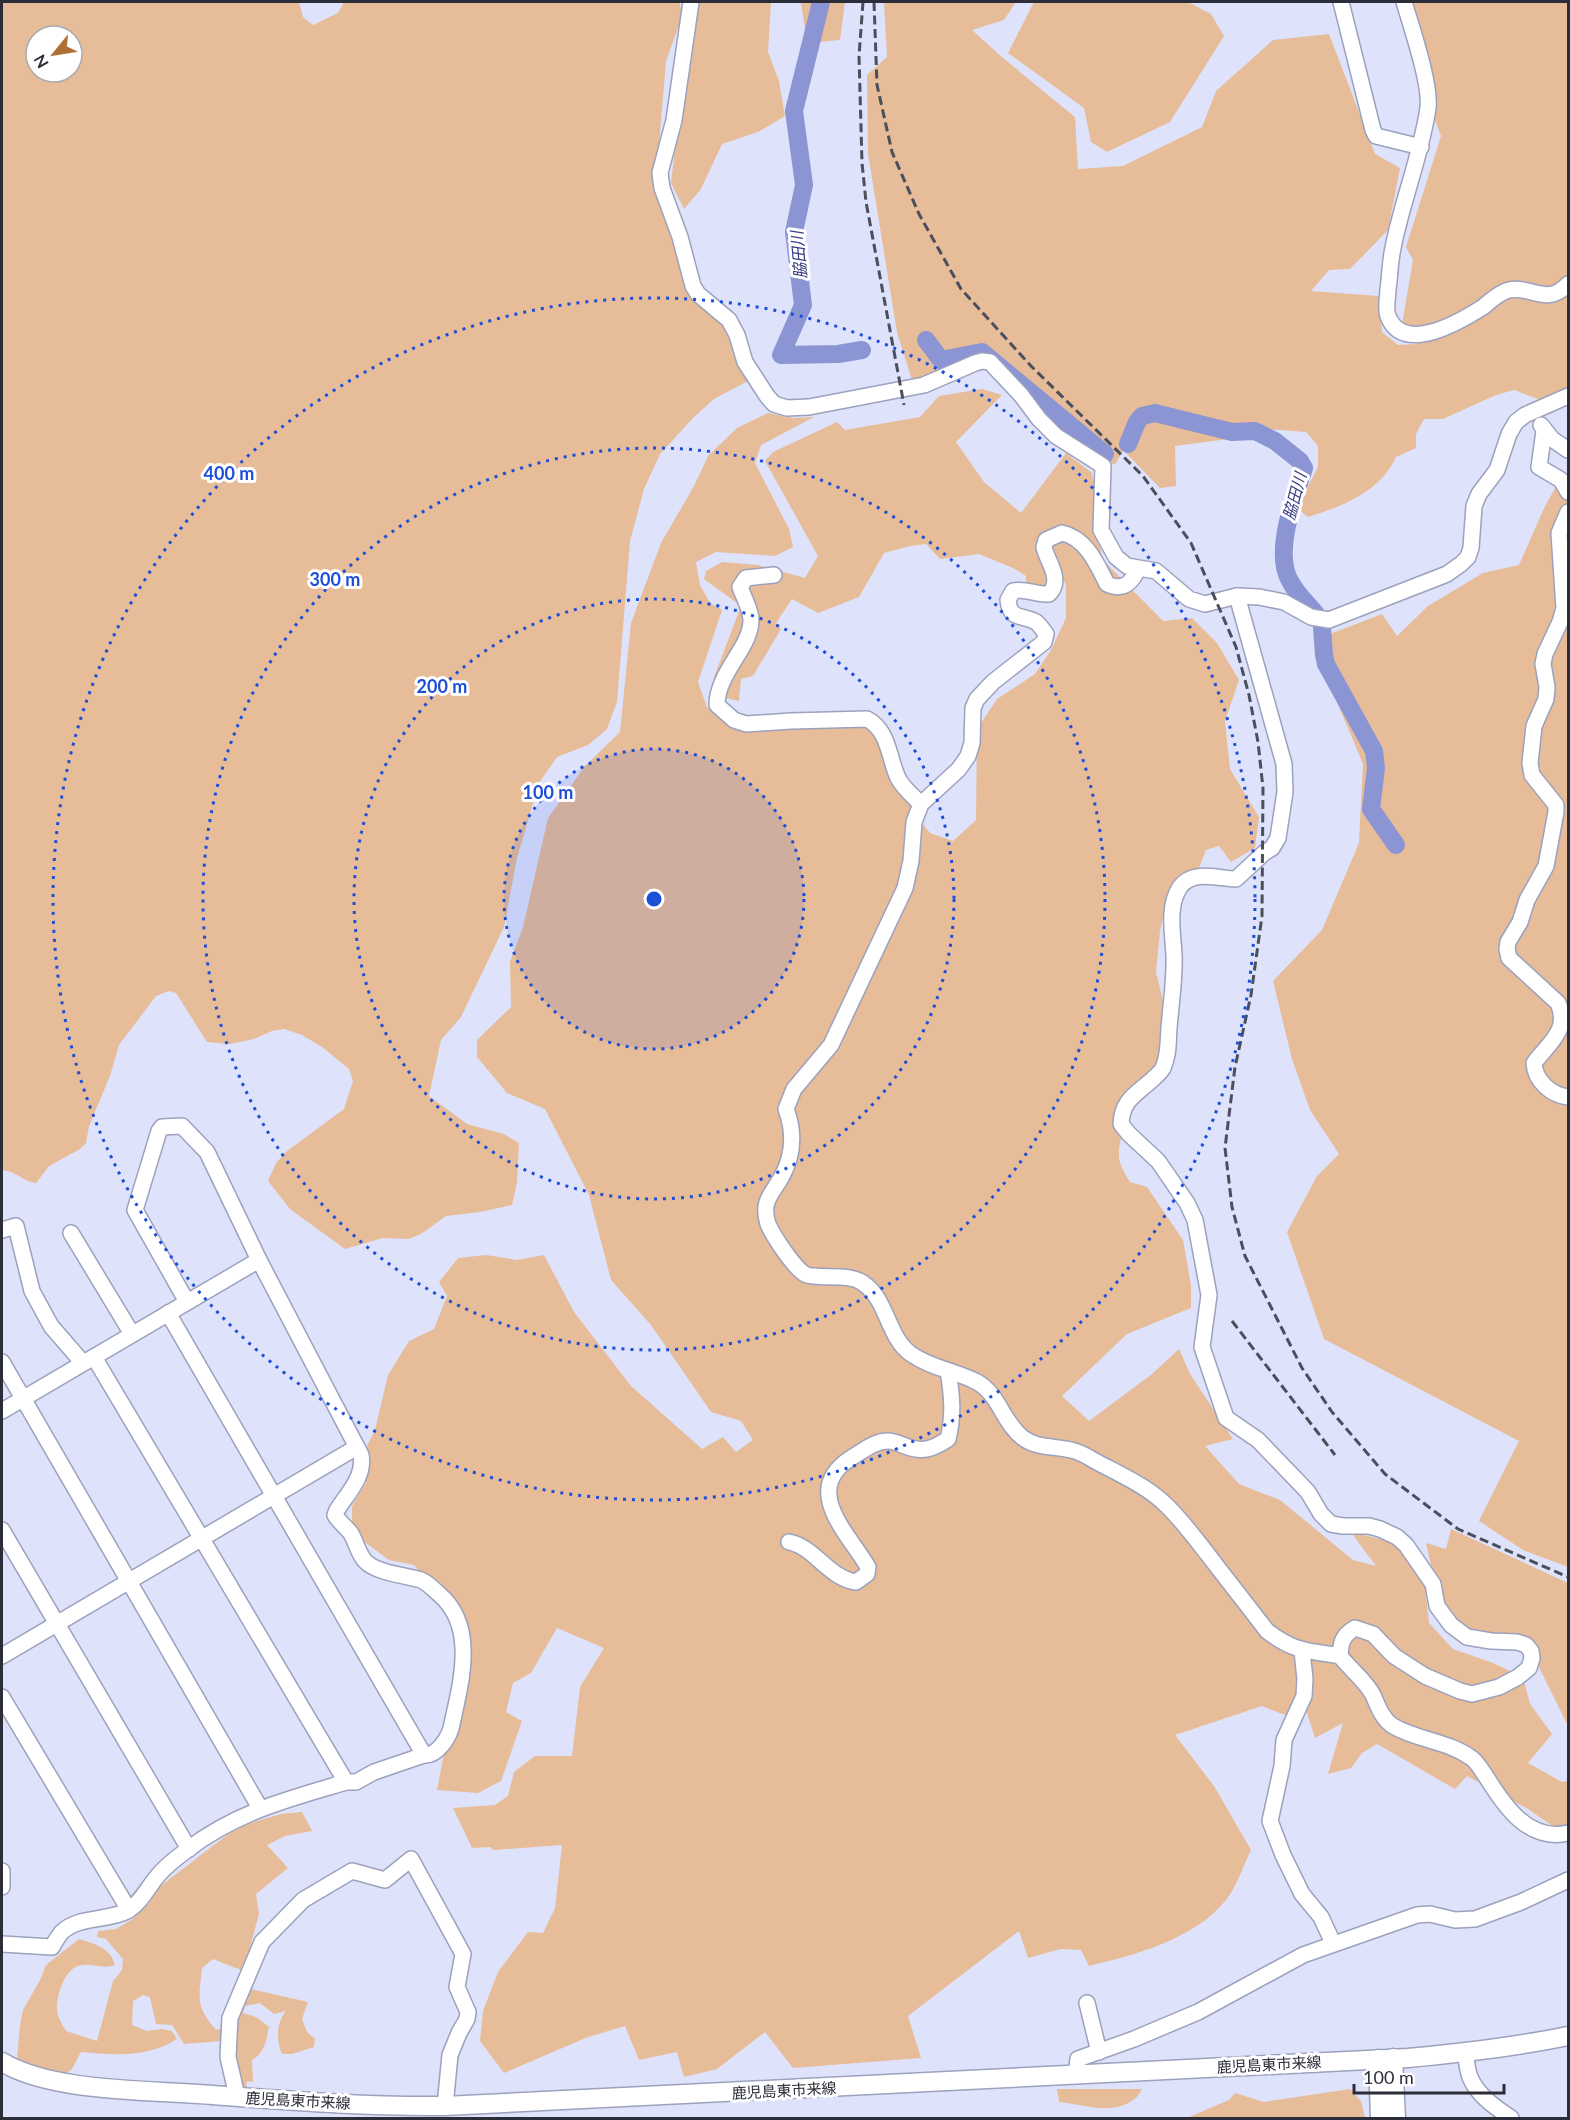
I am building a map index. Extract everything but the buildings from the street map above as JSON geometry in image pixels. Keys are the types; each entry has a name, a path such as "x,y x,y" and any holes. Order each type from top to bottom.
{"main road":[{"name":"鹿児島東市来線","path":"2,2062 50,2079 78,2084 237,2096 445,2106 1386,2058 1465,2053 1532,2044 1569,2036"},
{"path":"1380,2118 1386,2058"},
{"path":"1386,2058 1396,2118"}],"street":[{"path":"691,2 674,120 660,173 662,188 680,237 693,286 698,294 729,320 746,362 767,396 774,404 787,408 809,407 924,385 975,363 990,362 1056,436 1103,466 1101,530 1116,557 1127,566 1156,571 1189,599 1205,604 1237,596 1259,597 1284,602 1311,617 1329,620 1447,574 1468,557 1474,533 1474,506 1479,494 1497,470 1509,434 1516,422 1534,411 1569,396"},
{"path":"1341,2 1376,136 1421,147"},
{"path":"1404,2 1426,87 1428,105 1421,147 1392,249 1388,316 1397,328 1412,335 1431,332 1460,322 1507,290 1521,289 1534,294 1548,295 1569,284"},
{"path":"1534,411 1544,431 1569,450"},
{"path":"1544,431 1539,467 1561,480 1569,492"},
{"path":"1569,512 1559,533 1564,608 1545,654 1543,664 1547,687 1546,699 1534,726 1530,762 1532,775 1556,805 1556,812 1546,866 1527,900 1520,922 1508,942 1507,949 1509,958 1558,1003 1563,1013 1562,1028 1534,1063 1534,1070 1550,1091 1569,1097"},
{"path":"1138,569 1129,585 1122,588 1107,584 1093,557 1074,537 1062,533 1046,540 1044,547 1056,580 1055,588 1049,594 1021,589 1013,591 1008,600 1011,612 1015,616 1038,623 1046,634 1044,642 993,682 977,699 973,708 972,743 969,756 959,769 921,804 914,822 905,888 831,1045 794,1089 786,1109 792,1125 792,1144 781,1178 767,1198 768,1223 779,1244 802,1273 861,1281 870,1288 898,1340 909,1352 927,1364 987,1388 1012,1427 1024,1439 1038,1445 1082,1453 1148,1490 1166,1504 1267,1631 1284,1644 1302,1651 1340,1656 1372,1693 1380,1712 1390,1725 1471,1757 1502,1803 1515,1817 1530,1827 1559,1836 1569,1833"},
{"path":"774,575 746,578 740,588 751,618 750,629 720,685 717,705 734,720 746,724 775,721 867,719 875,723 881,731 902,784 921,804"},
{"path":"1237,596 1284,764 1285,792 1278,838 1272,849 1263,853 1236,879 1206,875 1180,886 1171,920 1174,955 1173,996 1167,1053 1162,1070 1129,1099 1121,1111 1121,1124 1158,1161 1187,1203 1195,1220 1209,1295 1202,1347 1226,1418 1265,1448 1308,1492 1321,1514 1331,1524 1343,1527 1380,1528 1406,1545 1433,1584 1437,1606 1451,1624 1467,1637 1517,1642 1531,1651 1532,1658 1529,1668 1518,1677 1499,1687 1472,1694 1460,1691 1406,1665 1373,1634 1365,1630 1355,1628 1346,1634 1342,1641 1340,1656"},
{"path":"2,1944 52,1947 63,1931 73,1925 116,1916 129,1910 162,1871 210,1834 260,1808 346,1782 356,1782 374,1772 429,1755 439,1748 451,1731 461,1682 464,1650 462,1631 454,1613 444,1599 424,1581 383,1571 365,1561 350,1532 335,1515 359,1477 363,1463 357,1447 258,1260 207,1152 182,1126 162,1128 155,1142 135,1210 187,1302"},
{"path":"2,1230 16,1226 32,1291 51,1326 88,1360 201,1538 346,1782"},
{"path":"71,1233 132,1334"},
{"path":"2,1411 258,1260"},
{"path":"168,1313 424,1755"},
{"path":"2,1362 260,1808"},
{"path":"789,1542 798,1544 836,1575 843,1578 856,1582 867,1574 868,1567 833,1513 829,1492 831,1478 840,1466 878,1442 891,1441 914,1449 925,1450 936,1447 948,1439 952,1420 952,1402 948,1371"},
{"path":"2,1656 357,1447"},
{"path":"2,1530 189,1849"},
{"path":"1302,1651 1304,1696 1284,1740 1282,1766 1270,1821 1302,1894 1321,1917 1333,1943"},
{"path":"2,1696 129,1910"},
{"path":"237,2096 228,2057 230,2018 262,1942 303,1900 319,1889 352,1871 385,1880 411,1859 463,1954 457,1987 468,2012 450,2055 445,2106"},
{"path":"2,1871 2,1887"},
{"path":"1076,2074 1078,2059 1198,2012 1303,1955 1333,1943 1417,1915 1430,1914 1455,1920 1475,1919 1521,1902 1569,1880"},
{"path":"1087,2003 1099,2052"},
{"path":"1465,2053 1470,2077 1475,2086 1495,2107 1510,2118"}],"shaded area":[{"path":"2,2 299,2 303,17 313,25 338,13 344,2 679,2 683,14 666,61 656,181 682,269 728,332 736,360 748,381 714,399 660,454 644,489 630,541 617,702 607,729 588,745 557,757 539,783 517,858 504,927 461,1017 441,1040 429,1096 467,1124 504,1134 519,1143 517,1182 512,1205 446,1216 421,1234 408,1239 383,1238 345,1249 290,1209 268,1181 276,1163 287,1151 344,1109 353,1081 349,1069 322,1047 302,1035 284,1029 230,1044 207,1042 176,993 169,991 156,996 119,1045 110,1076 89,1126 86,1143 80,1149 49,1166 36,1183 2,1170"},
{"path":"692,2 771,2 768,52 779,81 785,116 758,132 722,144 701,189 684,209 671,183 679,115 695,32"},
{"path":"801,2 845,2 840,40 807,43"},
{"path":"884,2 1016,2 1004,20 972,30 1075,117 1078,169 1123,166 1202,127 1216,91 1273,40 1329,34 1375,154 1400,168 1388,230 1350,269 1329,270 1311,291 1379,296 1382,332 1398,345 1416,344 1457,330 1512,295 1568,290 1568,391 1546,402 1514,390 1496,395 1443,419 1424,419 1416,434 1416,448 1396,457 1380,480 1359,496 1308,517 1297,508 1318,467 1318,446 1306,432 1268,429 1236,438 1175,446 1176,486 1160,488 1123,450 1115,465 1067,435 992,364 912,380 897,332 868,154 867,75 887,57"},
{"path":"1034,2 1188,2 1211,14 1224,36 1170,122 1107,152 1091,142 1084,108 1008,53"},
{"path":"1409,2 1568,2 1568,276 1561,286 1489,294 1465,310 1429,327 1412,332 1402,324 1413,260 1406,247 1441,136 1428,101"},
{"path":"982,389 1002,395 956,442 984,482 1021,513 1066,453 1092,473 1095,492 1093,516 1103,560 1163,621 1192,618 1217,643 1239,680 1225,721 1230,769 1259,817 1255,848 1231,862 1219,846 1206,850 1199,868 1169,893 1160,931 1156,972 1173,1041 1139,1097 1120,1143 1120,1163 1130,1182 1147,1187 1183,1240 1191,1285 1191,1308 1127,1334 1062,1396 1089,1421 1152,1374 1179,1349 1190,1374 1233,1439 1205,1446 1239,1484 1280,1500 1353,1560 1376,1566 1350,1531 1393,1543 1424,1579 1429,1623 1453,1649 1493,1663 1523,1677 1530,1704 1552,1734 1528,1763 1562,1782 1568,1781 1568,1826 1554,1827 1528,1809 1467,1776 1455,1789 1377,1744 1362,1753 1351,1768 1328,1774 1343,1723 1315,1738 1305,1707 1285,1715 1262,1706 1175,1735 1214,1786 1251,1850 1230,1894 1213,1914 1163,1944 1089,1966 1081,1950 1061,1949 1028,1958 1019,1931 908,2016 921,2058 793,2068 765,2032 717,2069 684,2077 677,2052 639,2060 625,2026 588,2037 504,2073 480,2041 483,2011 498,1972 528,1932 543,1933 555,1908 562,1845 494,1850 490,1847 472,1848 453,1808 495,1805 508,1796 514,1772 535,1756 572,1756 580,1687 604,1648 557,1628 531,1673 513,1683 506,1712 522,1721 501,1781 478,1793 437,1790 458,1680 455,1628 441,1598 414,1565 389,1560 362,1540 352,1524 352,1506 366,1483 367,1446 375,1430 388,1375 409,1341 434,1329 447,1296 439,1282 458,1258 486,1255 517,1260 544,1255 574,1312 631,1386 702,1449 723,1437 736,1452 753,1440 741,1421 711,1412 651,1325 611,1280 589,1195 545,1109 507,1093 477,1057 477,1040 511,1007 510,962 523,927 548,818 585,766 620,732 631,623 661,543 694,486 708,456 737,428 768,413 793,418 814,417 761,445 755,463 789,529 793,547 775,556 716,552 696,562 700,585 710,603 722,610 698,682 707,707 730,724 783,727 883,727 923,824 930,833 953,841 976,820 977,729 997,699 1035,674 1051,650 1066,618 1066,585 1056,564 1056,585 1026,595 1026,576 979,554 940,559 926,544 884,553 859,597 818,613 792,599 776,623 781,629 753,676 741,679 739,701 722,697 714,677 741,606 704,579 706,571 722,562 758,565 805,578 818,556 765,461 773,452 837,422 845,430 920,417 939,396"},
{"path":"1561,478 1568,479 1568,1567 1523,1550 1479,1521 1519,1441 1324,1339 1287,1232 1317,1176 1339,1154 1310,1110 1292,1059 1273,981 1322,930 1359,843 1363,764 1321,664 1330,634 1382,614 1397,636 1428,606 1483,573 1519,565 1545,506"},
{"path":"1451,1529 1568,1583 1568,1726 1529,1647 1478,1637 1441,1610 1426,1543 1446,1549"},
{"path":"302,1812 312,1831 285,1836 267,1845 288,1868 256,1894 259,1914 246,1962 246,1972 213,1959 202,1968 200,2001 209,2022 216,2030 223,2028 231,1994 236,1989 251,1989 308,2002 302,2019 307,2032 315,2039 314,2047 292,2054 282,2054 278,2032 280,2021 286,2011 274,2014 260,2003 245,2006 243,2013 256,2017 269,2027 262,2050 252,2060 253,2082 247,2081 246,2089 234,2090 222,2041 184,2044 172,2025 156,2024 150,1997 143,1995 133,2001 132,2025 147,2031 162,2029 172,2031 177,2039 154,2049 130,2054 81,2052 72,2069 64,2075 17,2059 23,2010 46,1965 79,1939 110,1954 115,1965 106,1967 83,1965 73,1968 63,1982 58,2000 58,2016 66,2031 97,2041 113,1981 122,1970 123,1959 106,1939 97,1937 98,1931 116,1929 133,1919 150,1902 158,1888 227,1835 244,1825 281,1814"},
{"path":"1057,2089 1142,2089 1136,2098 1125,2105 1097,2108 1059,2102"},
{"path":"1350,2089 1361,2101 1365,2118 1187,2118 1229,2100 1235,2093 1264,2102"}],"waterway":[{"name":"脇田川","path":"821,2 794,111 804,185 794,232 803,305 781,355 838,354 862,350"},
{"name":"脇田川","path":"926,340 941,360 982,352 1105,454"},
{"name":"脇田川","path":"1128,444 1142,416 1155,413 1232,432 1255,431 1275,441 1300,461 1304,468 1287,524 1285,569 1298,594 1316,614"},
{"name":"脇田川","path":"1322,627 1326,664 1374,751 1376,768 1371,809 1396,845"}],"railway":[{"path":"863,2 859,56 862,163 866,202 904,405"},
{"path":"874,2 877,85 892,152 919,214 961,289 1031,366 1143,476 1191,543 1236,647 1249,695 1258,742 1263,788 1262,916 1251,995 1235,1067 1225,1148 1232,1207 1245,1256 1302,1368 1332,1412 1385,1474 1458,1529 1568,1577"},
{"path":"1232,1321 1335,1455"}]}
